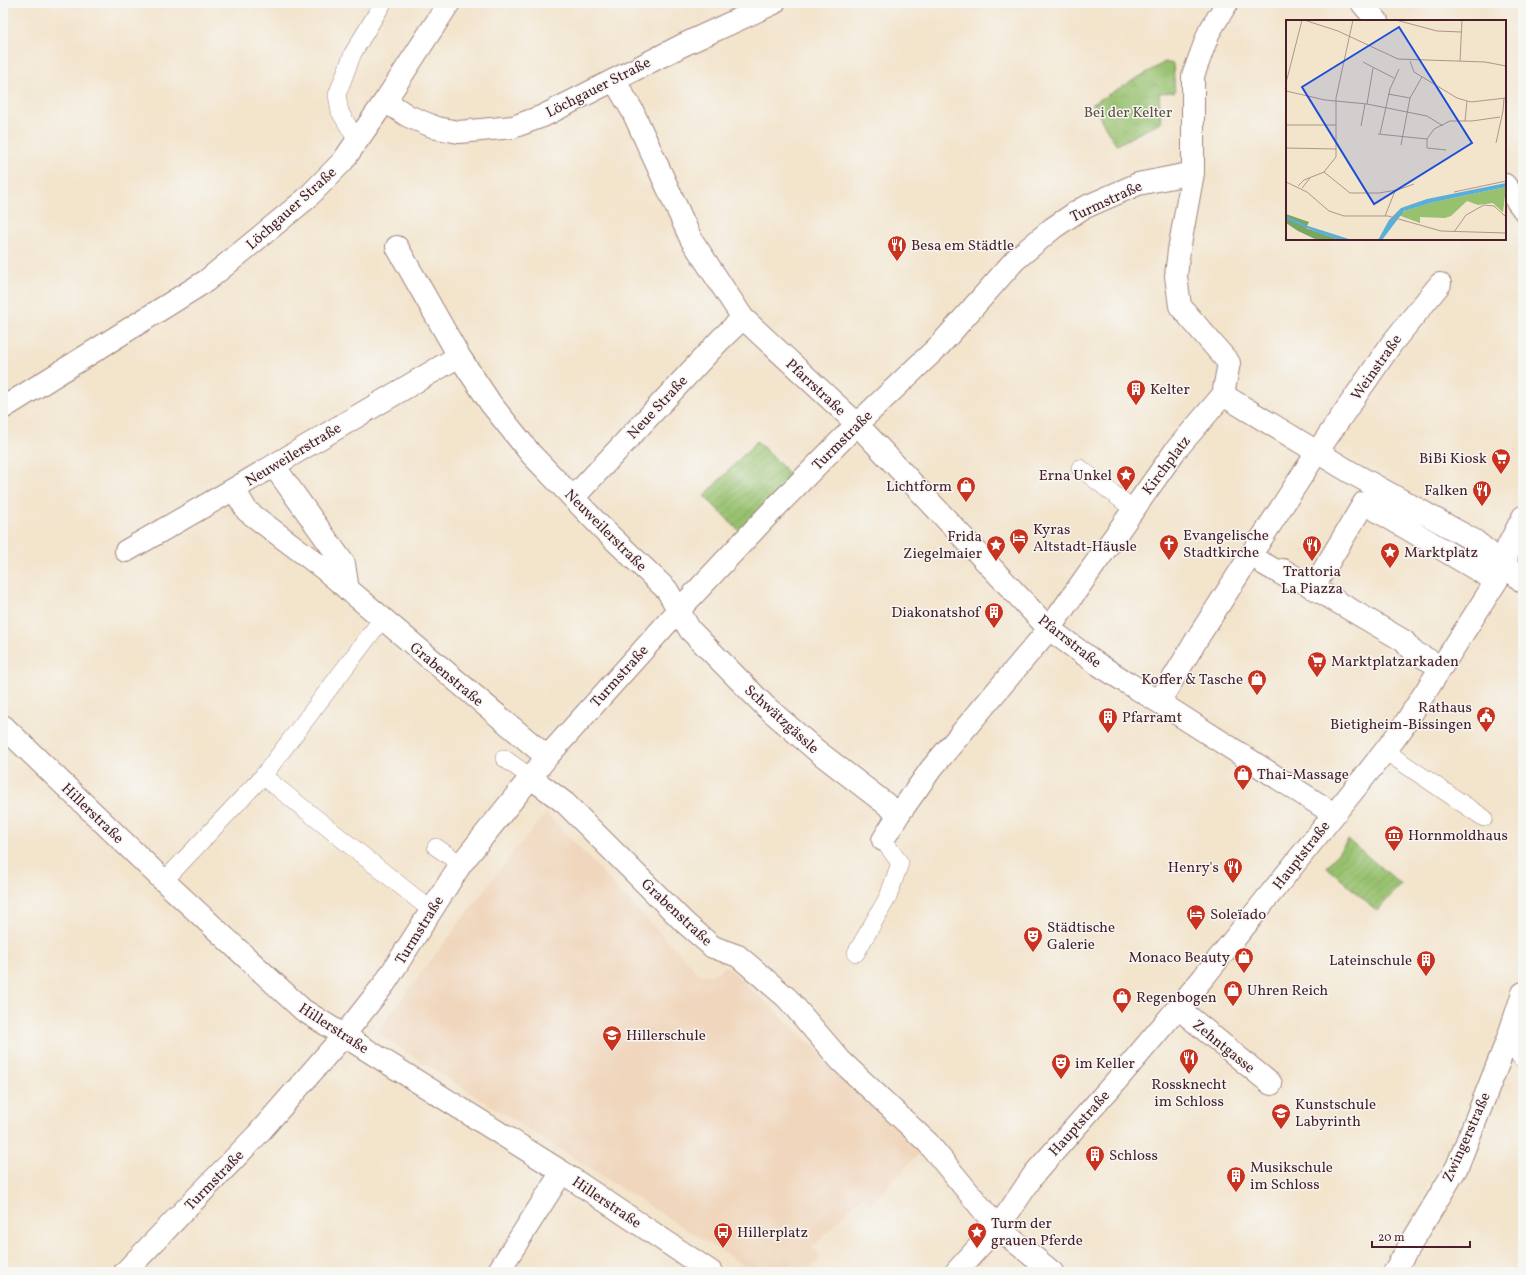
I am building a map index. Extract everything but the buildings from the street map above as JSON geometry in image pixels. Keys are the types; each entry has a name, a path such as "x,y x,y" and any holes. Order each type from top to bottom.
{"street":[{"path":"385,101 449,3"},
{"name":"Löchgauer Straße","path":"3,408 206,281 306,199 343,161 385,101 408,116 437,128 458,132 513,127 543,116 685,44 774,3"},
{"path":"1227,3 1209,32 1193,76 1193,173 1179,250 1176,276 1180,306 1229,362 1223,395 1352,473 1475,541 1501,573"},
{"path":"1362,3 1375,20"},
{"name":"Pfarrstraße","path":"614,80 632,110 691,239 743,318 857,424 1049,629 1096,663 1334,814"},
{"name":"Turmstraße","path":"125,1272 257,1135 344,1036 385,983 461,864 547,756 678,611 769,514 857,424 940,345 1016,260 1053,228 1081,209 1138,184 1193,173"},
{"path":"1506,186 1522,205"},
{"name":"Neuweilerstraße","path":"397,247 459,356 491,404 531,454 573,498 667,590 678,611"},
{"name":"Weinstraße","path":"1317,452 1392,343 1440,284"},
{"name":"Neue Straße","path":"573,498 692,370 743,318"},
{"name":"Neuweilerstraße","path":"126,551 274,466 459,356"},
{"name":"Kirchplatz","path":"1049,629 1175,451 1223,395"},
{"path":"1159,702 1200,634 1317,452"},
{"path":"274,466 344,564 348,590"},
{"name":"Grabenstraße","path":"234,489 247,511 324,569 547,756"},
{"path":"1313,588 1364,503 1501,573 1523,582"},
{"name":"Hauptstraße","path":"956,1272 976,1252 997,1227 1035,1173 1178,1008 1401,730 1501,573 1508,546 1523,517"},
{"path":"1401,644 1274,567 1404,641 1412,650 1441,667"},
{"name":"Schwätzgässle","path":"678,611 690,630 764,705 817,751 899,814"},
{"path":"883,840 899,814 931,769 1049,629"},
{"name":"Hillerstraße","path":"3,726 164,881 303,1010 562,1172 711,1272"},
{"name":"Grabenstraße","path":"530,777 565,803 684,922 713,947 738,956 787,998 841,1061 928,1144 997,1227"},
{"name":"Zwingerstraße","path":"1394,1272 1456,1166 1507,1041 1523,993"},
{"name":"Zehntgasse","path":"1178,1008 1271,1084"},
{"path":"498,1272 562,1172"},
{"path":"997,1227 1052,1272"}],"lane":[{"path":"357,141 340,112 337,95 353,53 383,3"},
{"path":"1080,468 1133,509"},
{"path":"164,881 263,776 382,619"},
{"path":"1385,751 1484,818"},
{"path":"504,758 530,777"},
{"path":"263,776 431,910"},
{"path":"856,953 888,897 900,863 883,840"},
{"path":"436,847 461,864"},
{"path":"1507,1041 1523,1060"}],"shaded area":[{"name":"Hillerschule","path":"546,813 699,974 711,975 727,966 923,1149 870,1205 862,1196 813,1247 821,1257 808,1272 754,1272 376,1033 508,859"}],"green space":[{"name":"Bei der Kelter","path":"1165,62 1173,64 1175,92 1159,93 1161,122 1116,145 1092,104"},
{"path":"757,441 793,477 740,532 704,496"},
{"path":"1348,840 1401,884 1377,911 1327,867"}],"place":[{"name":"Besa em Städtle","path":"897,262"},
{"name":"Kelter","path":"1136,406"},
{"name":"BiBi Kiosk","path":"1501,475"},
{"name":"Erna Unkel","path":"1126,492"},
{"name":"Lichtform","path":"966,503"},
{"name":"Falken","path":"1482,507"},
{"name":"Kyras Altstadt-Häusle","path":"1019,555"},
{"name":"Evangelische Stadtkirche","path":"1169,561"},
{"name":"Frida Ziegelmaier","path":"996,562"},
{"name":"Trattoria La Piazza","path":"1312,562"},
{"name":"Marktplatz","path":"1390,569"},
{"name":"Diakonatshof","path":"994,629"},
{"name":"Marktplatzarkaden","path":"1317,678"},
{"name":"Koffer & Tasche","path":"1257,696"},
{"name":"Rathaus Bietigheim-Bissingen","path":"1486,733"},
{"name":"Pfarramt","path":"1108,734"},
{"name":"Thai-Massage","path":"1243,791"},
{"name":"Hornmoldhaus","path":"1394,852"},
{"name":"Henry's","path":"1233,884"},
{"name":"Soleïado","path":"1196,931"},
{"name":"Städtische Galerie","path":"1033,953"},
{"name":"Monaco Beauty","path":"1244,974"},
{"name":"Lateinschule","path":"1426,977"},
{"name":"Uhren Reich","path":"1233,1007"},
{"name":"Regenbogen","path":"1122,1014"},
{"name":"Hillerschule","path":"612,1052"},
{"name":"Rossknecht im Schloss","path":"1189,1075"},
{"name":"im Keller","path":"1061,1080"},
{"name":"Kunstschule Labyrinth","path":"1281,1130"},
{"name":"Schloss","path":"1095,1172"},
{"name":"Musikschule im Schloss","path":"1236,1193"},
{"name":"Hillerplatz","path":"723,1249"},
{"name":"Turm der grauen Pferde","path":"977,1249"}]}
